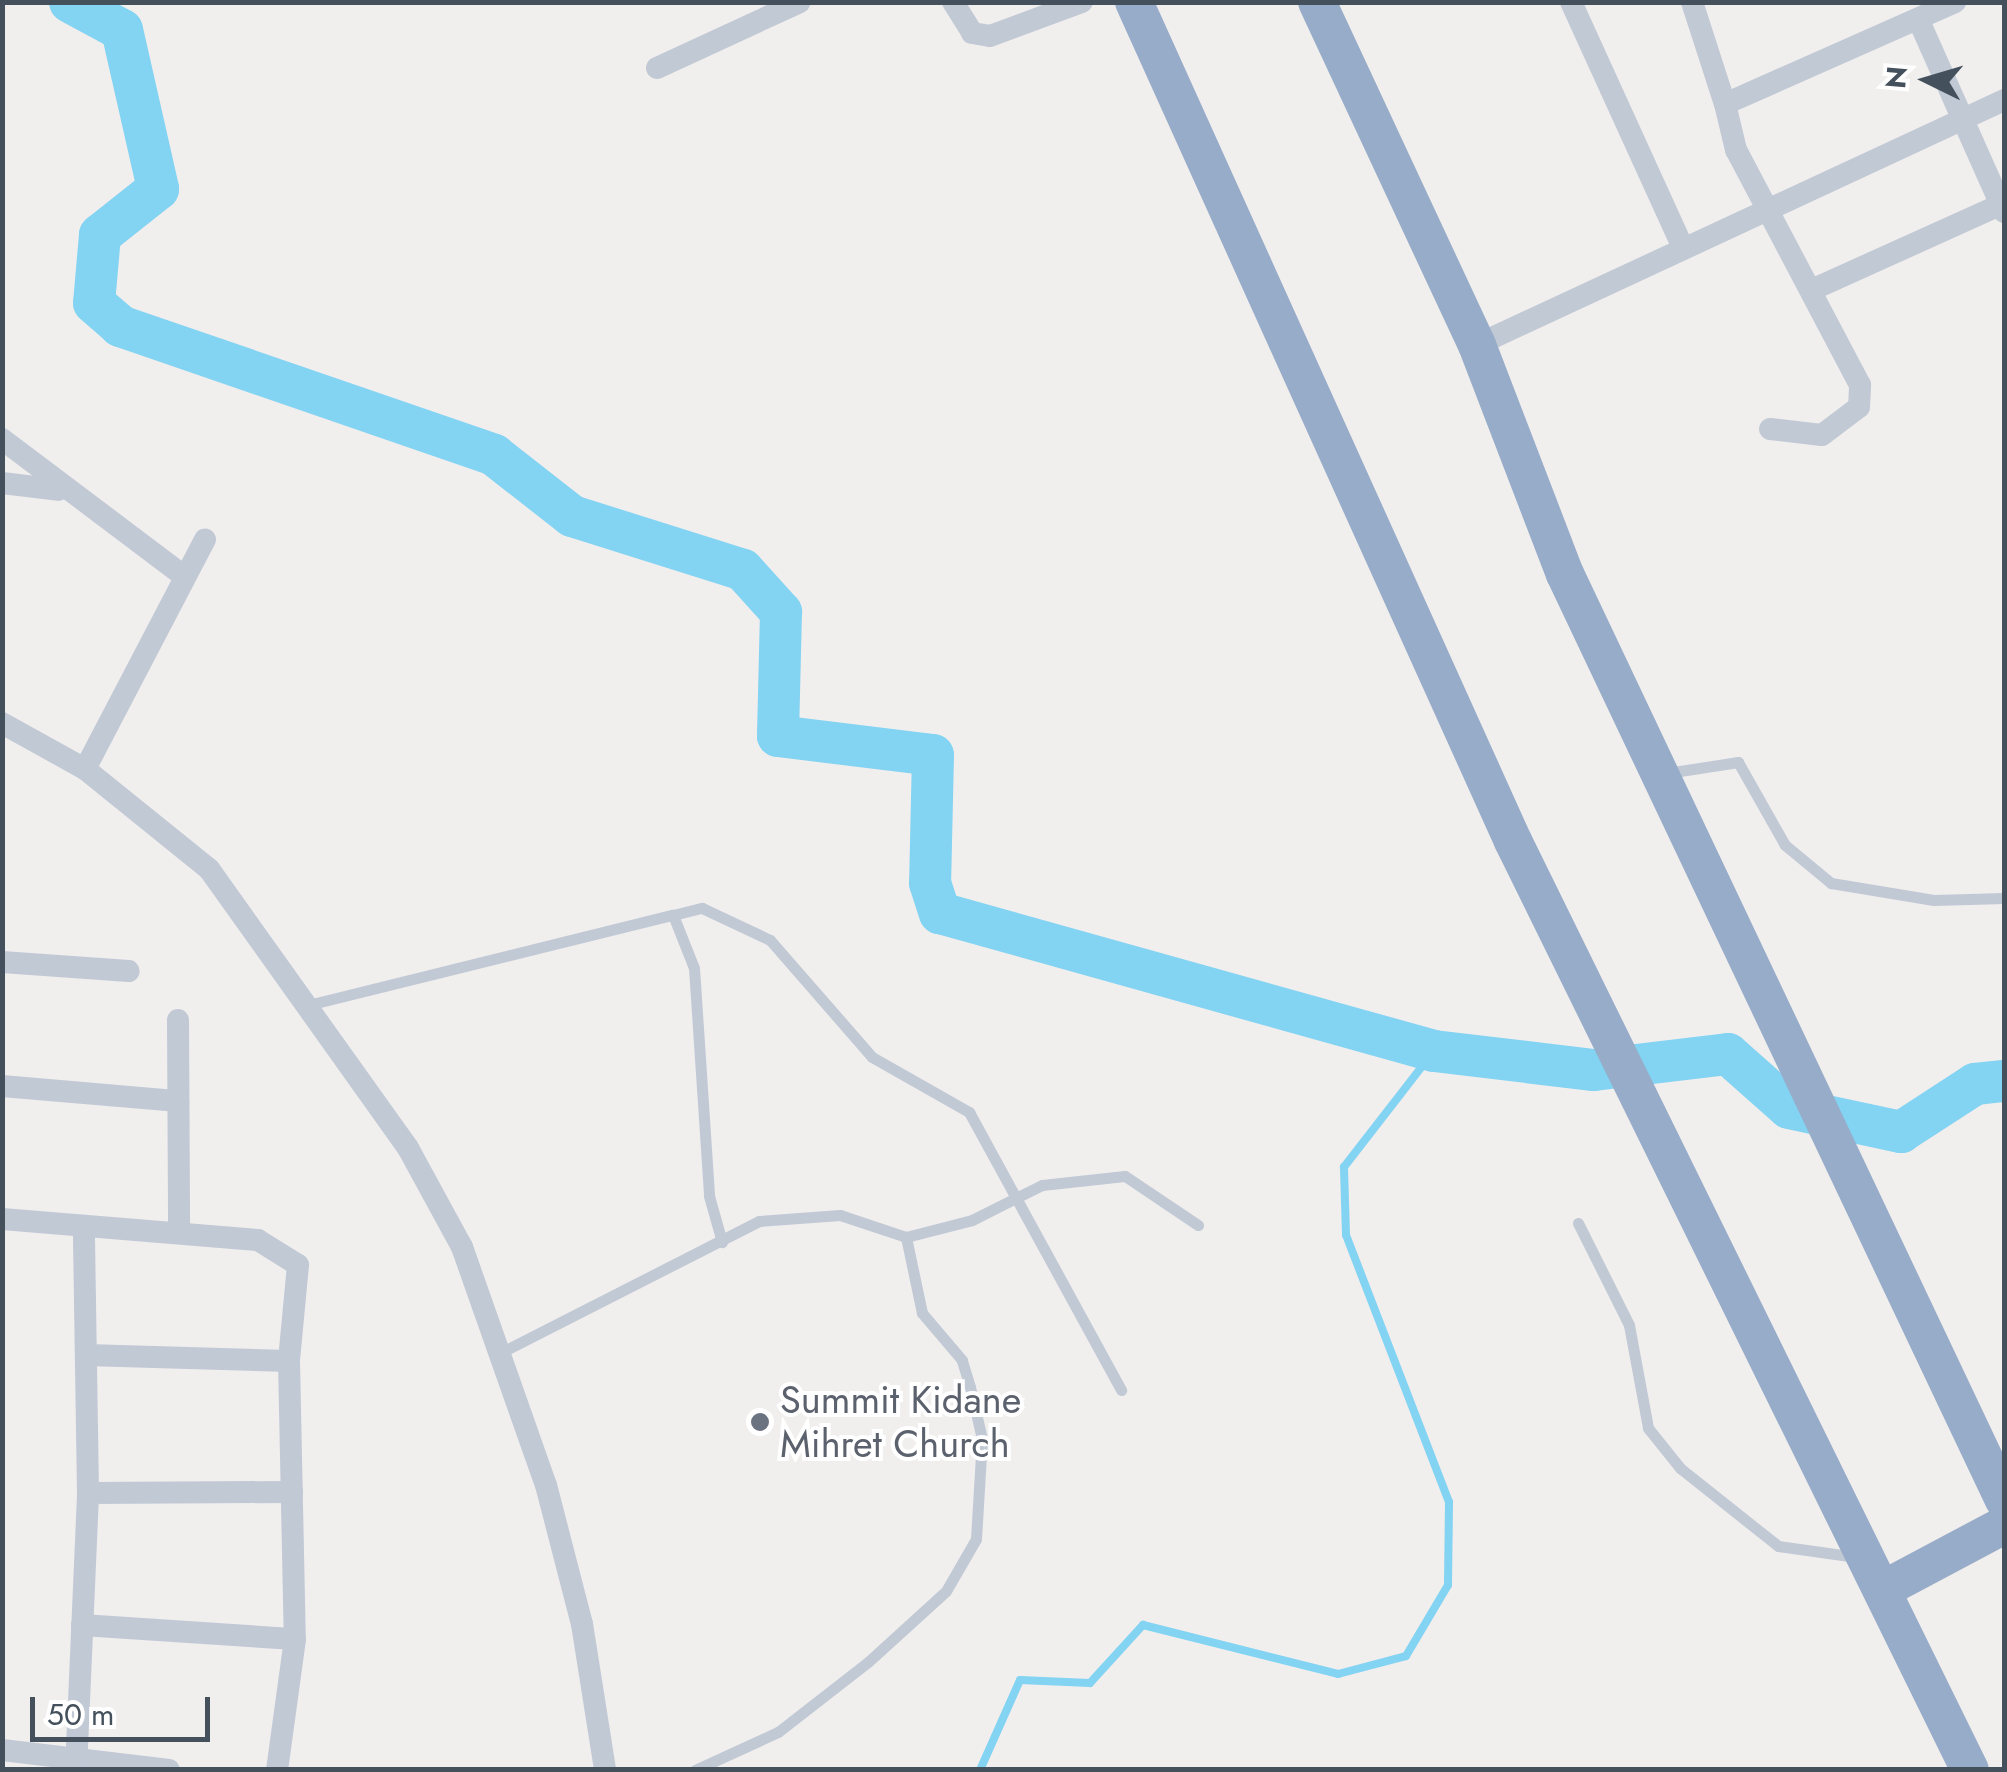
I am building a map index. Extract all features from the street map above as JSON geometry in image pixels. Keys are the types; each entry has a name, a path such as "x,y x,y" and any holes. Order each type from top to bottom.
{"highway":[{"path":"1134,2 1513,841 1733,1301 1970,1770"},
{"path":"1318,2 1477,345 1565,574 2004,1500"},
{"path":"1874,1574 2004,1526"}],"street":[{"path":"657,68 800,2"},
{"path":"953,2 972,33 990,36 1082,2"},
{"path":"1692,2 1736,150 1816,288 1860,385 1859,407 1822,436 1770,429"},
{"path":"1724,104 1956,2"},
{"path":"1582,7 1683,248"},
{"path":"1816,288 2003,207 1960,120 1919,21"},
{"path":"1477,345 2004,100"},
{"path":"2,439 59,490 184,576"},
{"path":"2,484 59,490"},
{"path":"85,769 205,539"},
{"path":"2,722 85,769 209,869 417,1165 462,1247 569,1566 605,1770"},
{"path":"2,962 129,971"},
{"path":"178,1020 180,1232"},
{"path":"2,1086 178,1102"},
{"path":"2,1219 180,1232 288,1251 301,1285 289,1361 294,1639 278,1770"},
{"path":"76,1763 88,1493 84,1226"},
{"path":"86,1354 289,1361"},
{"path":"88,1493 292,1492"},
{"path":"82,1624 294,1639"},
{"path":"2,1750 76,1763 169,1770"}],"lane":[{"path":"1663,774 1738,762 1784,845 1831,883 1934,900 2004,898"},
{"path":"308,1005 702,908 770,940 872,1057 969,1112 1022,1197 1121,1390"},
{"path":"673,915 694,968 709,1196 722,1242"},
{"path":"498,1354 759,1220 810,1214 906,1237 1080,1175 1125,1176 1198,1225"},
{"path":"1578,1223 1629,1325 1648,1428 1680,1468 1778,1546 1874,1574"},
{"path":"695,1770 778,1732 868,1662 946,1591 976,1539 982,1439 970,1386 962,1360 922,1313 906,1237"}],"waterway":[{"path":"70,2 122,30 158,189 100,235 94,303 120,326 494,455 572,516 743,570 781,612 778,736 933,755 930,883 940,913 1434,1051 1594,1070 1728,1054 1789,1108 1901,1132 1975,1084 2004,1081"},
{"path":"980,1770 1020,1680 1090,1683 1143,1625 1338,1674 1406,1656 1448,1585 1449,1502 1346,1235 1344,1167 1434,1051"}],"place":[{"name":"Summit Kidane Mihret Church","path":"760,1422"}]}
